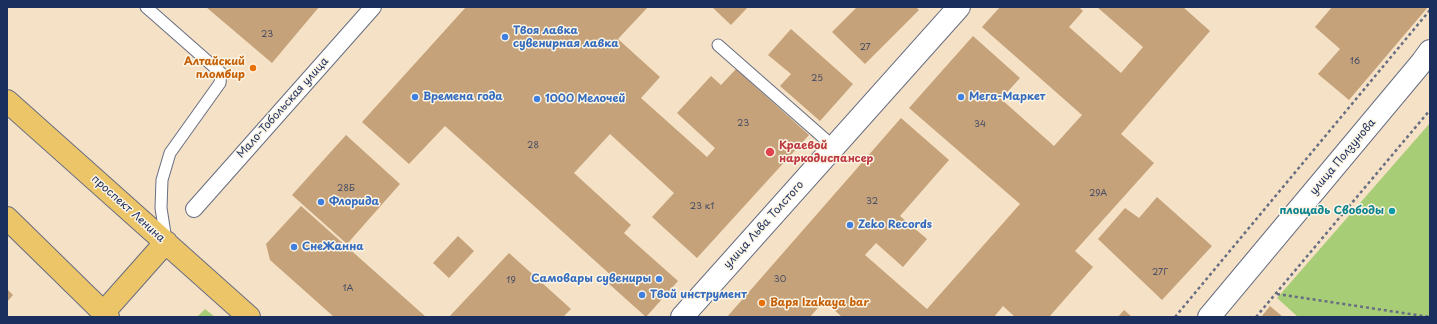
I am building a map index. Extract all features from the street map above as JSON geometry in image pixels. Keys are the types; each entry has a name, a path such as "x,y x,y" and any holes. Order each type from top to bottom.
{"main road":[{"name":"проспект Ленина","path":"7,101 249,317"},
{"path":"7,218 103,316 166,242"}],"street":[{"name":"Мало-Тобольская улица","path":"194,209 373,7"},
{"name":"улица Льва Толстого","path":"682,317 959,7"},
{"name":"улица Ползунова","path":"1209,317 1430,51"}],"lane":[{"path":"146,7 220,73 220,83 170,153 162,180 160,208 166,242"},
{"path":"718,45 834,147"}],"path":[{"path":"1175,317 1430,10"},
{"path":"1256,317 1430,110"},
{"path":"1276,294 1430,317"}],"green space":[{"name":"площадь Свободы","path":"1430,123 1430,317 1298,317 1277,298"},
{"path":"205,309 215,317 197,317"}],"building":[{"path":"206,7 319,7 272,63"},
{"path":"466,7 648,7 618,39 660,77 641,98 707,157 715,148 677,113 711,76 721,85 736,69 809,135 697,258 652,217 674,193 610,134 574,173 631,225 624,233 678,281 646,317 608,283 613,277 445,126 409,164 362,122"},
{"path":"712,7 748,7 731,25"},
{"path":"857,7 916,7 919,10 865,64 832,32"},
{"path":"1000,7 1079,7 1083,11 1069,27 1121,73 1143,47 1097,7 1183,7 1210,31 1121,134 1154,163 1075,251 1093,267 1049,317 1015,317 1003,306 994,317 842,317 824,301 810,317 727,317 901,118 949,160 900,216 927,239 903,267 876,243 865,255 927,309 1020,204 909,108 973,36 1020,78 1001,99 1054,146 1082,115 982,27"},
{"path":"1332,7 1428,7 1349,100 1318,74 1340,49 1315,27"},
{"path":"791,29 853,84 820,121 780,86 791,74 768,55"},
{"path":"346,135 400,184 347,244 292,195"},
{"path":"1157,197 1212,246 1162,300 1098,239 1125,208 1139,218"},
{"path":"301,206 426,317 334,317 270,260 266,244"},
{"path":"458,236 474,251 449,278 433,263"},
{"path":"509,253 571,309 563,317 449,317"},
{"path":"7,289 13,295 7,302"},
{"path":"1270,306 1283,317 1261,317"},
{"path":"1124,310 1132,317 1118,317"}],"place":[{"name":"Твоя лавка сувенирная лавка","path":"505,37"},
{"name":"Алтайский пломбир","path":"253,68"},
{"name":"Времена года","path":"415,97"},
{"name":"Мега-Маркет","path":"961,97"},
{"name":"1000 Мелочей","path":"537,99"},
{"name":"Краевой наркодиспансер","path":"770,152"},
{"name":"Флорида","path":"321,202"},
{"name":"площадь Свободы","path":"1392,211"},
{"name":"Zeko Records","path":"850,225"},
{"name":"СнеЖанна","path":"294,247"},
{"name":"Самовары сувениры","path":"659,279"},
{"name":"Твой инструмент","path":"642,295"},
{"name":"Варя Izakaya bar","path":"762,303"}]}
